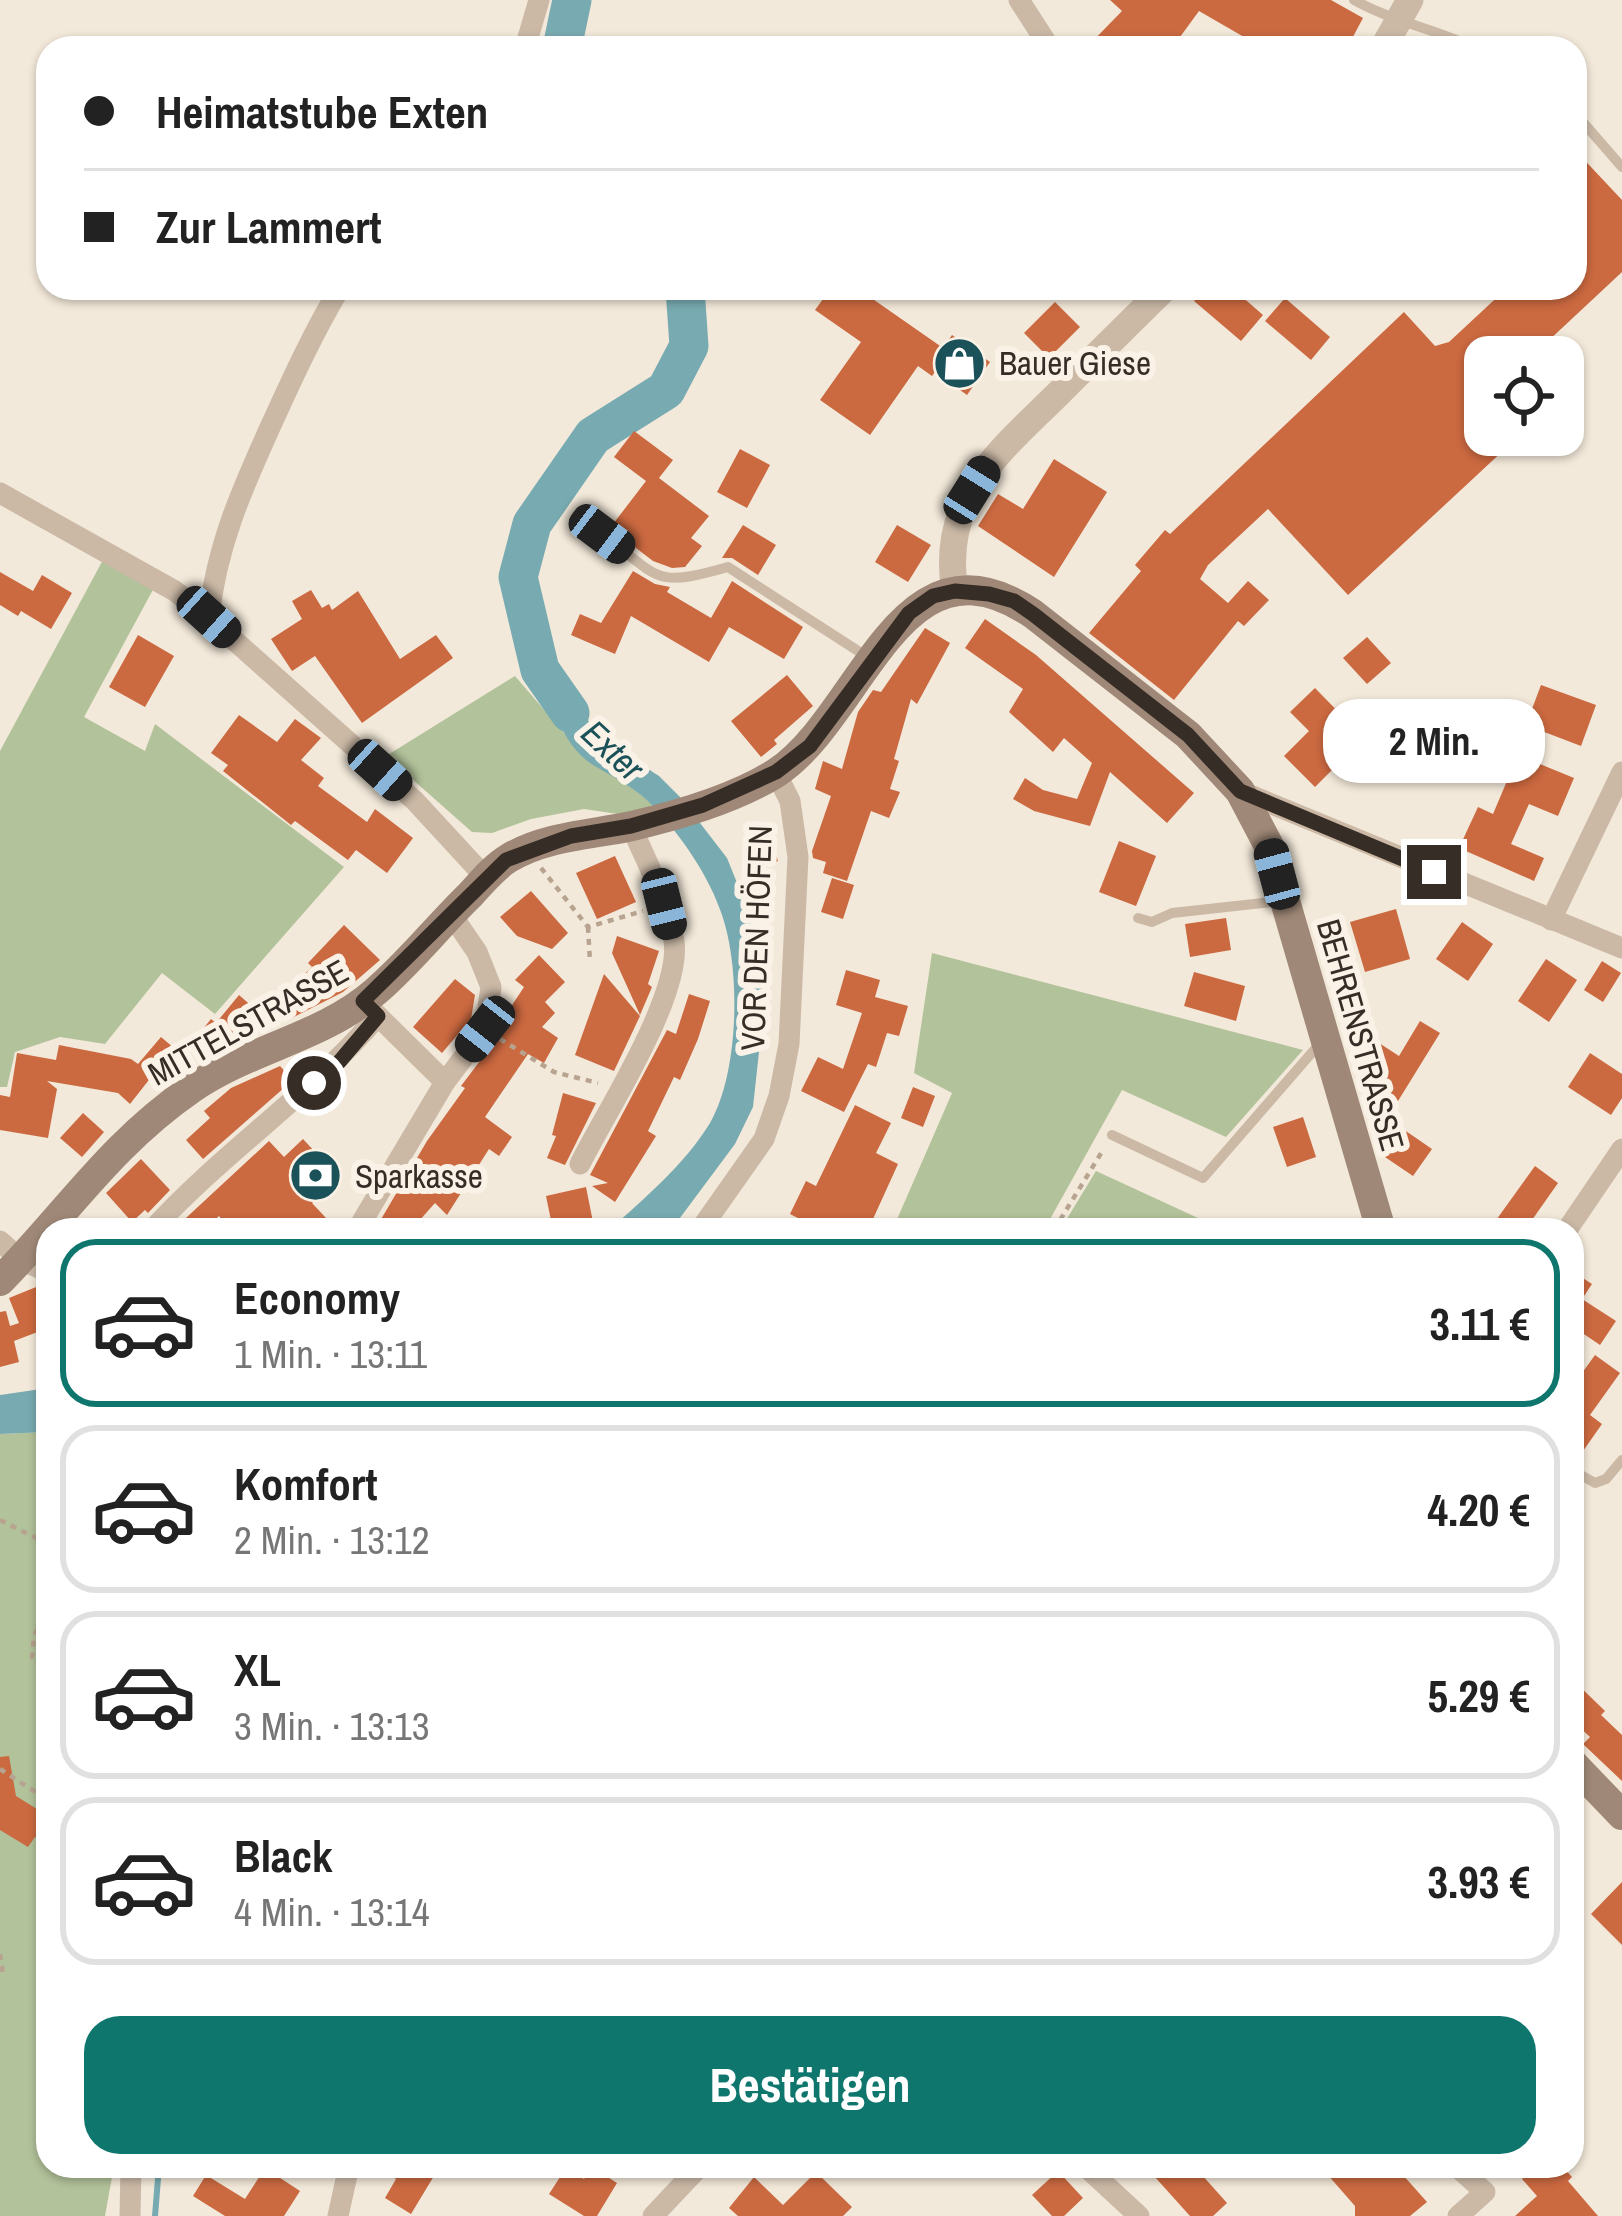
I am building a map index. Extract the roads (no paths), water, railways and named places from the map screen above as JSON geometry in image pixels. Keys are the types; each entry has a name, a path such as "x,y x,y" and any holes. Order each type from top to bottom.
{"main road":[{"name":"MITTELSTRASSE","path":"55,1218 103,1162 195,1085 370,1009 451,914 506,860 526,849 703,805 776,772 810,746 909,613 933,596 955,591"},
{"name":"BEHRENSTRASSE","path":"955,591 1014,601 1033,614 1188,735 1240,791 1269,846 1377,1218"},
{"path":"1584,1775 1622,1815"}],"street":[{"path":"528,36 539,0"},
{"path":"1019,0 1042,36"},
{"path":"1388,36 1402,6"},
{"path":"209,617 213,572 232,511 334,300"},
{"path":"955,591 950,559 954,530 988,463 1145,300"},
{"path":"0,493 175,591 209,617 415,801 486,878"},
{"name":"VOR DEN HÖFEN","path":"708,1218 764,1138 779,1096 789,1044 798,857 790,800 776,772"},
{"path":"1551,920 1622,772"},
{"path":"1240,791 1622,948"},
{"path":"580,1164 669,992 675,945 633,826"},
{"path":"363,1218 445,1082 485,1029 491,987 477,952 451,914"},
{"path":"163,1218 340,1061 370,1009 445,1082"},
{"path":"1576,1218 1622,1149"},
{"path":"130,2178 130,2216"},
{"path":"338,2216 346,2178"},
{"path":"652,2216 688,2178"},
{"path":"1097,2178 1139,2216"},
{"path":"1458,2216 1485,2192 1469,2178"},
{"path":"668,2199 688,2216"}],"lane":[{"path":"1354,0 1402,6 1451,36"},
{"path":"1587,127 1622,167"},
{"path":"602,534 661,579 686,579 728,567 871,659"},
{"path":"1138,918 1152,922 1172,913 1285,901"},
{"path":"1112,1135 1203,1178 1324,1038"},
{"path":"1584,1477 1594,1483 1606,1479 1622,1460"}],"water":[{"path":"540,670 566,688 600,738 659,776 680,797 727,858 750,915 765,997 753,1107 735,1144 680,1218 622,1218 689,1153 720,1102 734,1021 728,938 710,886 684,844 647,800 582,757 548,696"},
{"path":"36,1390 36,1432 0,1434 0,1395"}],"waterway":[{"name":"Exter","path":"564,36 572,0"},
{"name":"Exter","path":"570,713 540,670 518,577 532,524 593,436 666,390 689,346 686,300"},
{"path":"155,2216 158,2178"}],"place":[{"name":"Bauer Giese","path":"960,363"},
{"name":"Sparkasse","path":"316,1176"}]}
